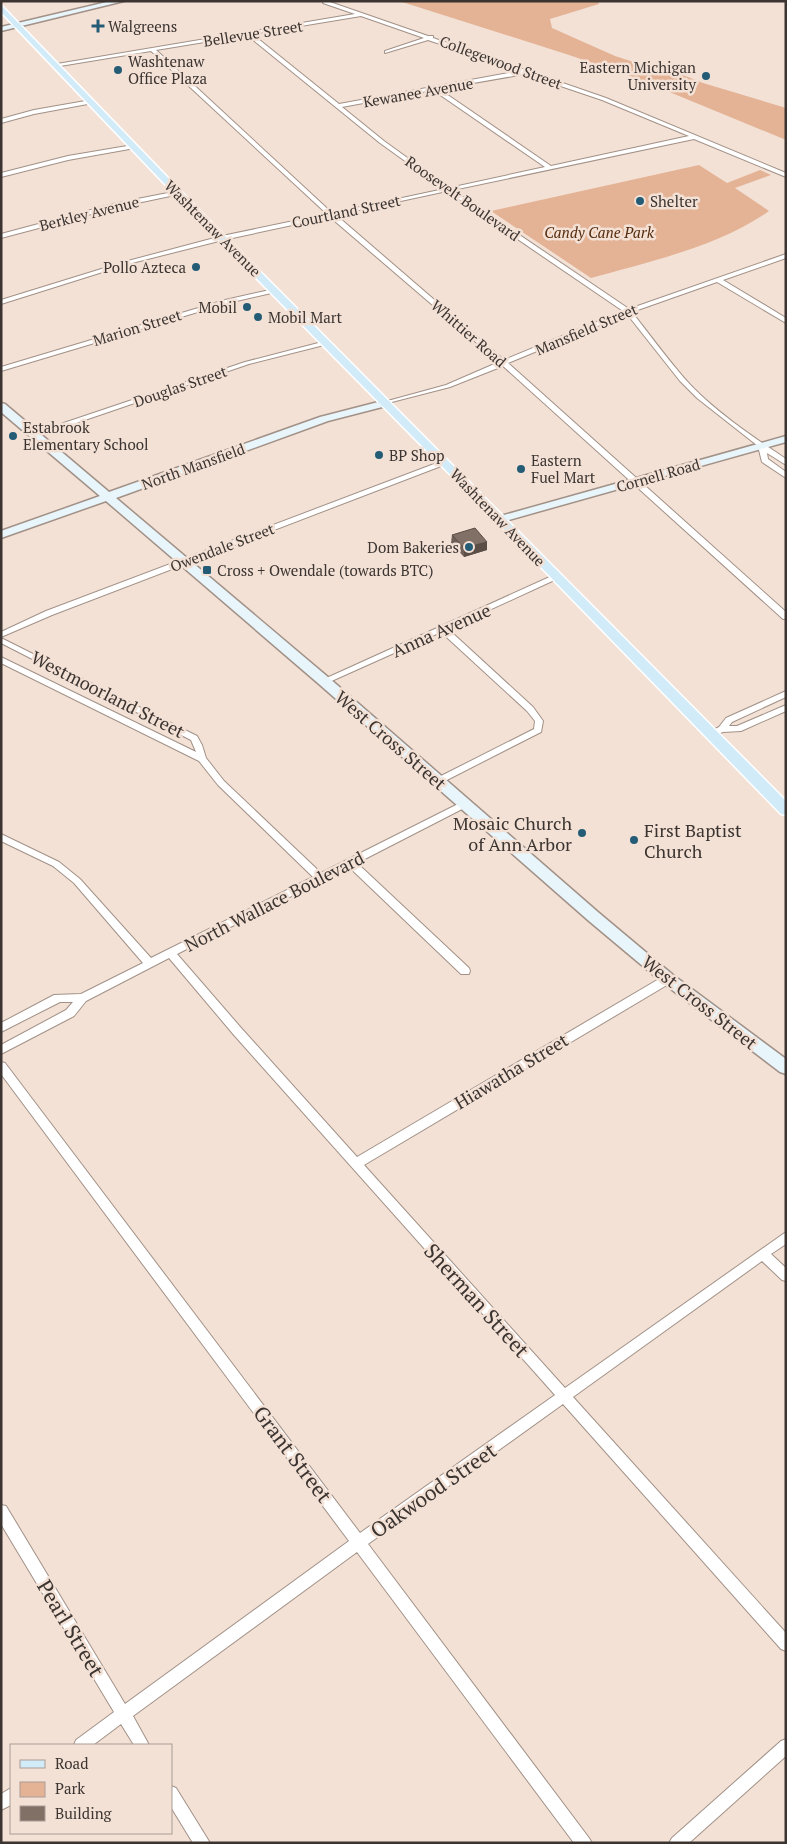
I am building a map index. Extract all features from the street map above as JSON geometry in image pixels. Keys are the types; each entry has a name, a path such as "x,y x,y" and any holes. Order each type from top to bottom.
{"main road":[{"path":"1,29 121,1"},
{"name":"Washtenaw Avenue","path":"1,8 133,147 501,518 557,577 716,731 786,810"},
{"name":"North Mansfield","path":"1,535 324,419 386,403"},
{"name":"West Cross Street","path":"1,406 324,682 518,852 668,978 786,1068"},
{"name":"Cornell Road","path":"501,518 786,438"}],"street":[{"name":"Collegewood Street","path":"325,2 604,99 786,175"},
{"name":"Bellevue Street","path":"54,65 362,14"},
{"name":"Roosevelt Boulevard","path":"248,33 382,142 449,190 628,311 682,380 699,397 760,445 786,462"},
{"path":"387,52 431,38"},
{"name":"Whittier Road","path":"152,49 331,214 503,363 786,617"},
{"name":"Kewanee Avenue","path":"339,106 526,72"},
{"path":"435,89 550,168"},
{"path":"1,120 91,102"},
{"name":"Courtland Street","path":"1,302 126,263 222,238 694,137"},
{"path":"1,175 68,158 133,147"},
{"name":"Berkley Avenue","path":"1,236 117,205 178,193"},
{"name":"Mansfield Street","path":"386,403 442,388 628,311 786,256"},
{"path":"718,280 786,321"},
{"name":"Marion Street","path":"1,368 227,301 274,290"},
{"name":"Douglas Street","path":"35,434 247,363 326,343"},
{"name":"Roosevelt Boulevard","path":"760,445 765,460 786,476"},
{"name":"Owendale Street","path":"1,635 50,613 445,463"},
{"name":"Anna Avenue","path":"324,682 557,577"},
{"path":"438,781 533,733 538,730 539,721 530,709 443,629"},
{"name":"Westmoorland Street","path":"1,640 194,738 202,759 221,782 319,877"},
{"name":"Westmoorland Street","path":"1,660 202,759"},
{"path":"716,731 729,720 786,694"},
{"path":"716,731 738,729 786,708"},
{"name":"North Wallace Boulevard","path":"1,1050 70,1013 82,998 465,804"},
{"path":"1,837 56,864 76,880 150,964"},
{"path":"350,862 465,971"},
{"name":"Sherman Street","path":"171,954 356,1164 786,1644"},
{"name":"Hiawatha Street","path":"356,1164 668,978"},
{"name":"North Wallace Boulevard","path":"1,1028 58,998 82,998"},
{"name":"Grant Street","path":"1,1066 584,1843"},
{"name":"Oakwood Street","path":"82,1744 359,1542 786,1237"},
{"path":"763,1254 786,1276"},
{"name":"Pearl Street","path":"1,1511 141,1744"},
{"path":"678,1843 786,1746"},
{"path":"172,1796 202,1843"}],"green space":[{"path":"399,1 598,1 599,4 550,19 552,28 615,56 649,67 663,67 703,83 786,108 786,140 633,77"},
{"name":"Candy Cane Park","path":"699,165 727,183 760,170 771,175 735,188 769,211 728,234 683,252 591,278 491,211"}],"building":[{"path":"475,528 487,542 464,548 452,535"}],"place":[{"name":"Walgreens","path":"98,26"},
{"name":"Washtenaw Office Plaza","path":"118,70"},
{"name":"Eastern Michigan University","path":"706,76"},
{"name":"Shelter","path":"640,201"},
{"name":"Pollo Azteca","path":"196,267"},
{"name":"Mobil","path":"247,307"},
{"name":"Mobil Mart","path":"258,317"},
{"name":"Estabrook Elementary School","path":"13,436"},
{"name":"BP Shop","path":"379,455"},
{"name":"Eastern Fuel Mart","path":"521,469"},
{"name":"Dom Bakeries","path":"469,547"},
{"name":"Cross + Owendale (towards BTC)","path":"207,570"},
{"name":"Mosaic Church of Ann Arbor","path":"582,833"},
{"name":"First Baptist Church","path":"634,840"}]}
